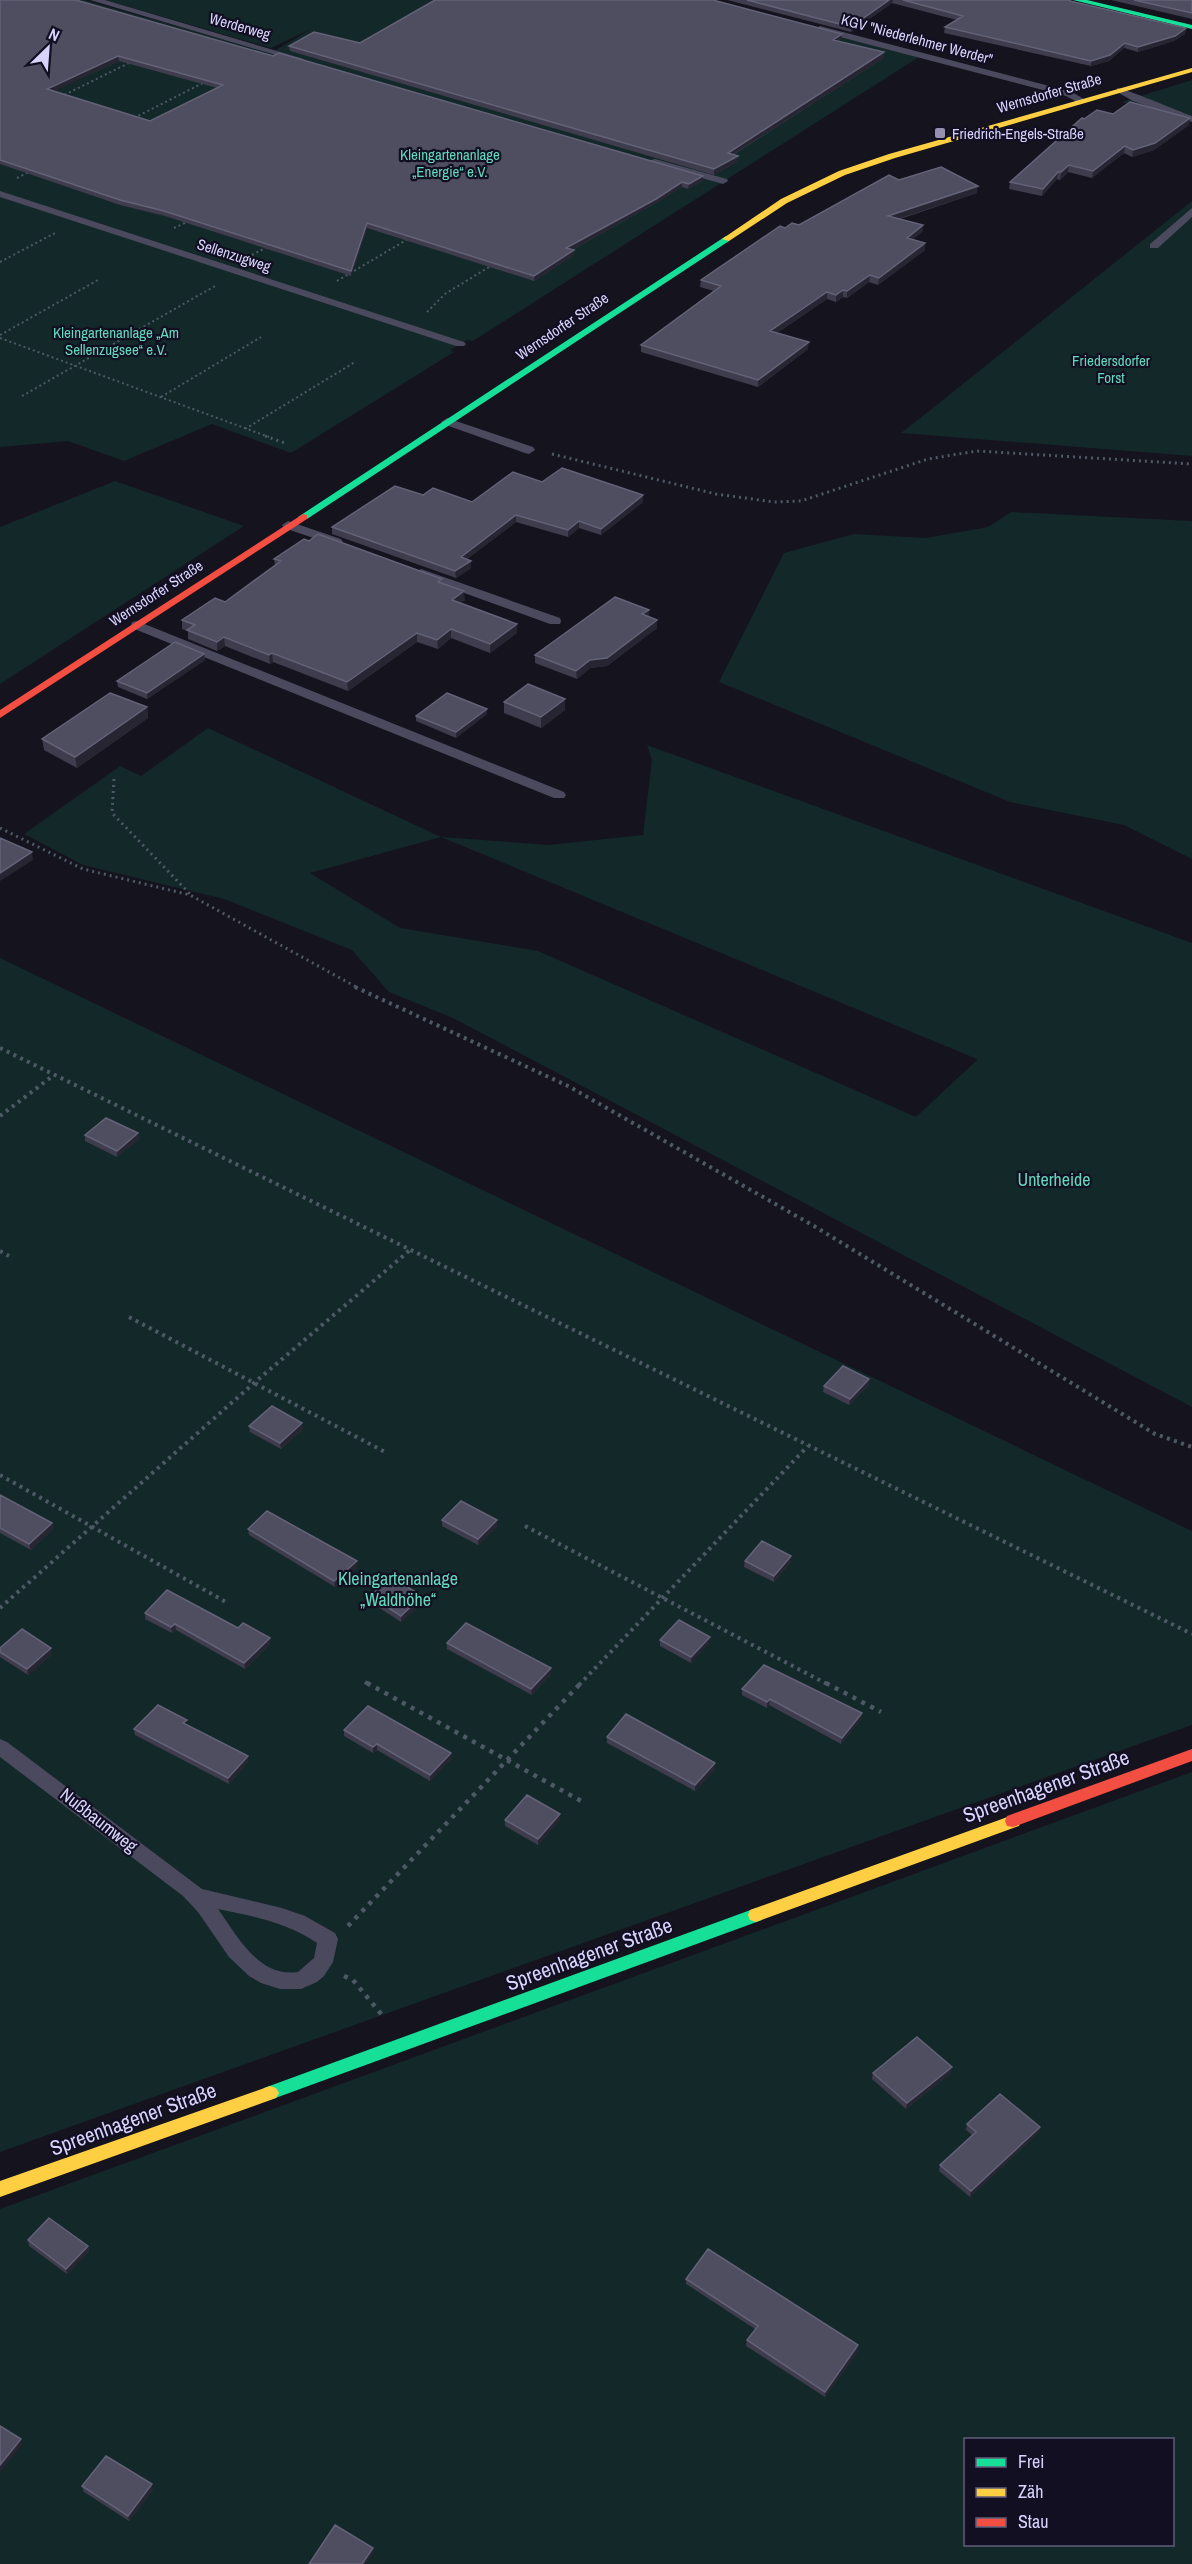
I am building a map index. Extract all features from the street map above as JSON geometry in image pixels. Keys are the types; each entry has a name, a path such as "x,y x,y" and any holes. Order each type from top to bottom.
{"main road":[{"path":"1077,0 1192,27"},
{"name":"Wernsdorfer Straße","path":"0,716 725,238 810,187 892,156 1192,70"},
{"name":"Spreenhagener Straße","path":"0,2189 325,2073 1192,1755"}],"lane":[{"name":"Werderweg","path":"95,0 311,62"},
{"name":"KGV \"Niederlehmer Werder\"","path":"808,26 1069,94 1082,101"},
{"path":"1120,90 1136,99 1192,119"},
{"path":"647,160 723,181"},
{"name":"Sellenzugweg","path":"0,194 460,344"},
{"path":"1154,246 1192,211"},
{"path":"447,422 529,450"},
{"path":"288,525 353,548"},
{"path":"409,568 555,621"},
{"path":"137,625 559,795"},
{"name":"Nußbaumweg","path":"0,1747 62,1790 196,1896 248,1965 269,1977 292,1982 309,1978 322,1965"},
{"name":"Nußbaumweg","path":"196,1896 286,1918 313,1928 328,1939"},
{"path":"322,1965 328,1939"}],"path":[{"path":"52,101 135,60"},
{"path":"133,119 206,82"},
{"path":"10,182 40,167"},
{"path":"148,243 194,218"},
{"path":"0,262 80,220"},
{"path":"313,296 415,235"},
{"path":"22,396 233,271 274,243"},
{"path":"410,328 445,294 496,263"},
{"path":"0,336 98,280"},
{"path":"0,336 285,443"},
{"path":"160,397 261,337"},
{"path":"245,429 354,362"},
{"path":"529,450 716,494 774,502 801,501 928,459 977,451 1192,464"},
{"path":"114,779 112,813 190,895"},
{"path":"0,828 83,869 190,895 353,986 568,1086 814,1226 1155,1434 1192,1447"},
{"path":"0,1048 1192,1634"},
{"path":"0,1116 54,1075"},
{"path":"0,1608 254,1383 410,1250"},
{"path":"0,1251 9,1256"},
{"path":"129,1317 385,1452"},
{"path":"328,1939 348,1927 808,1446"},
{"path":"0,1475 226,1602"},
{"path":"525,1526 881,1712"},
{"path":"365,1682 583,1802"},
{"path":"322,1965 353,1980 372,2004"}],"green space":[{"name":"Kleingartenanlage „Energie“ e.V.","path":"0,0 85,0 271,53 311,29 271,48 105,0 697,0 919,57 473,341 467,340 450,350 454,352 291,453 212,424 124,461 68,441 0,447"},
{"path":"1192,80 1192,121 1121,102"},
{"name":"Friedersdorfer Forst","path":"1192,201 1192,456 901,433 924,415"},
{"path":"115,481 244,526 0,684 0,527"},
{"path":"1011,512 1192,521 1192,859 1124,825 1010,802 719,682 784,553 854,534 926,538 988,527"},
{"name":"Unterheide","path":"208,728 441,837 549,845 643,835 652,760 647,745 1192,943 1192,1407 453,1018 389,992 352,950 224,899 83,865 24,834 120,766 141,776","holes":["441,837 977,1059 916,1117 538,951 400,928 310,873"]},
{"name":"Kleingartenanlage „Waldhöhe“","path":"0,958 1192,1531 1192,1725 0,2152"},
{"path":"1192,1772 1192,2564 0,2564 0,2209"}],"building":[{"path":"0,0 76,0 273,56 279,53 703,176 689,184 682,182 656,199 566,248 574,250 534,276 367,223 351,271 164,211 120,200 0,160","holes":["118,56 223,85 150,121 47,89"]},
{"path":"435,0 713,0 842,34 833,40 884,52 728,153 738,156 714,169 289,46 314,32 360,43"},
{"path":"747,0 889,0 851,27"},
{"path":"903,0 1070,0 1186,28 1175,36 1138,47 1125,43 1110,55 1091,61 945,27 963,16"},
{"path":"1134,0 1192,0 1192,13"},
{"path":"1130,102 1190,118 1155,143 1133,150 1125,146 1093,171 1069,165 1058,172 1043,189 1010,182 1082,118 1084,119 1097,110 1113,114"},
{"path":"941,167 978,186 888,216 923,225 907,238 925,243 879,278 870,275 847,291 843,290 836,295 827,292 770,331 809,342 758,380 641,345 721,286 701,280 780,226 785,228 792,223 799,225 889,175 899,180"},
{"path":"562,468 643,495 601,529 579,521 568,530 516,515 461,557 471,561 455,571 332,527 395,486 423,495 433,488 472,502 513,472 542,482"},
{"path":"318,534 442,579 438,582 464,591 452,600 517,624 490,644 451,629 437,640 417,633 347,682 224,637 217,642 187,630 195,625 182,620 215,598 225,602 281,561 274,559 304,539 309,541"},
{"path":"615,597 649,610 642,614 657,620 607,658 590,660 576,671 535,655"},
{"path":"175,642 204,654 147,693 117,681"},
{"path":"528,684 565,699 541,717 504,702"},
{"path":"110,693 147,707 75,757 42,739"},
{"path":"447,693 487,709 456,732 416,716"},
{"path":"0,838 32,852 0,873"},
{"path":"106,1118 138,1133 117,1151 85,1135"},
{"path":"843,1366 869,1379 850,1399 824,1386"},
{"path":"272,1406 302,1423 280,1443 249,1426"},
{"path":"0,1495 52,1523 29,1544 0,1528"},
{"path":"461,1501 497,1520 478,1539 442,1520"},
{"path":"267,1511 357,1561 334,1581 248,1529"},
{"path":"762,1541 791,1556 774,1576 745,1561"},
{"path":"391,1577 422,1596 401,1616 370,1596"},
{"path":"167,1590 238,1628 243,1623 270,1638 244,1663 175,1624 171,1627 145,1613"},
{"path":"679,1620 710,1637 691,1657 660,1640"},
{"path":"466,1623 551,1668 531,1689 447,1643"},
{"path":"22,1629 51,1648 27,1669 0,1652 0,1648"},
{"path":"764,1665 862,1713 842,1738 770,1699 767,1702 742,1689"},
{"path":"158,1705 187,1720 183,1723 248,1756 228,1778 134,1729"},
{"path":"368,1706 451,1753 430,1775 377,1744 373,1747 344,1730"},
{"path":"626,1714 715,1763 695,1785 607,1737"},
{"path":"527,1795 560,1814 538,1839 505,1820"},
{"path":"917,2037 952,2067 907,2103 873,2073"},
{"path":"1000,2094 1040,2127 971,2191 940,2165 976,2132 967,2124"},
{"path":"49,2218 88,2246 66,2269 28,2240"},
{"path":"708,2249 858,2345 825,2392 747,2340 758,2326 686,2279"},
{"path":"0,2426 21,2439 0,2465"},
{"path":"106,2456 152,2484 128,2516 82,2486"},
{"path":"335,2525 373,2548 362,2564 309,2564"}],"traffic: fast":[{"path":"1077,0 1192,27"},
{"path":"303,517 726,239"},
{"path":"270,2093 756,1915"}],"traffic: slow":[{"path":"726,239 784,201 842,173 892,156 1192,70"},
{"path":"756,1915 1013,1821"},
{"path":"0,2189 270,2093"}],"traffic: jam":[{"path":"0,715 303,517"},
{"path":"1013,1821 1192,1755"}],"place":[{"name":"Friedrich-Engels-Straße","path":"940,133"}],"park label":[{"name":"Kleingartenanlage „Am Sellenzugsee“ e.V.","path":"116,340"}]}
